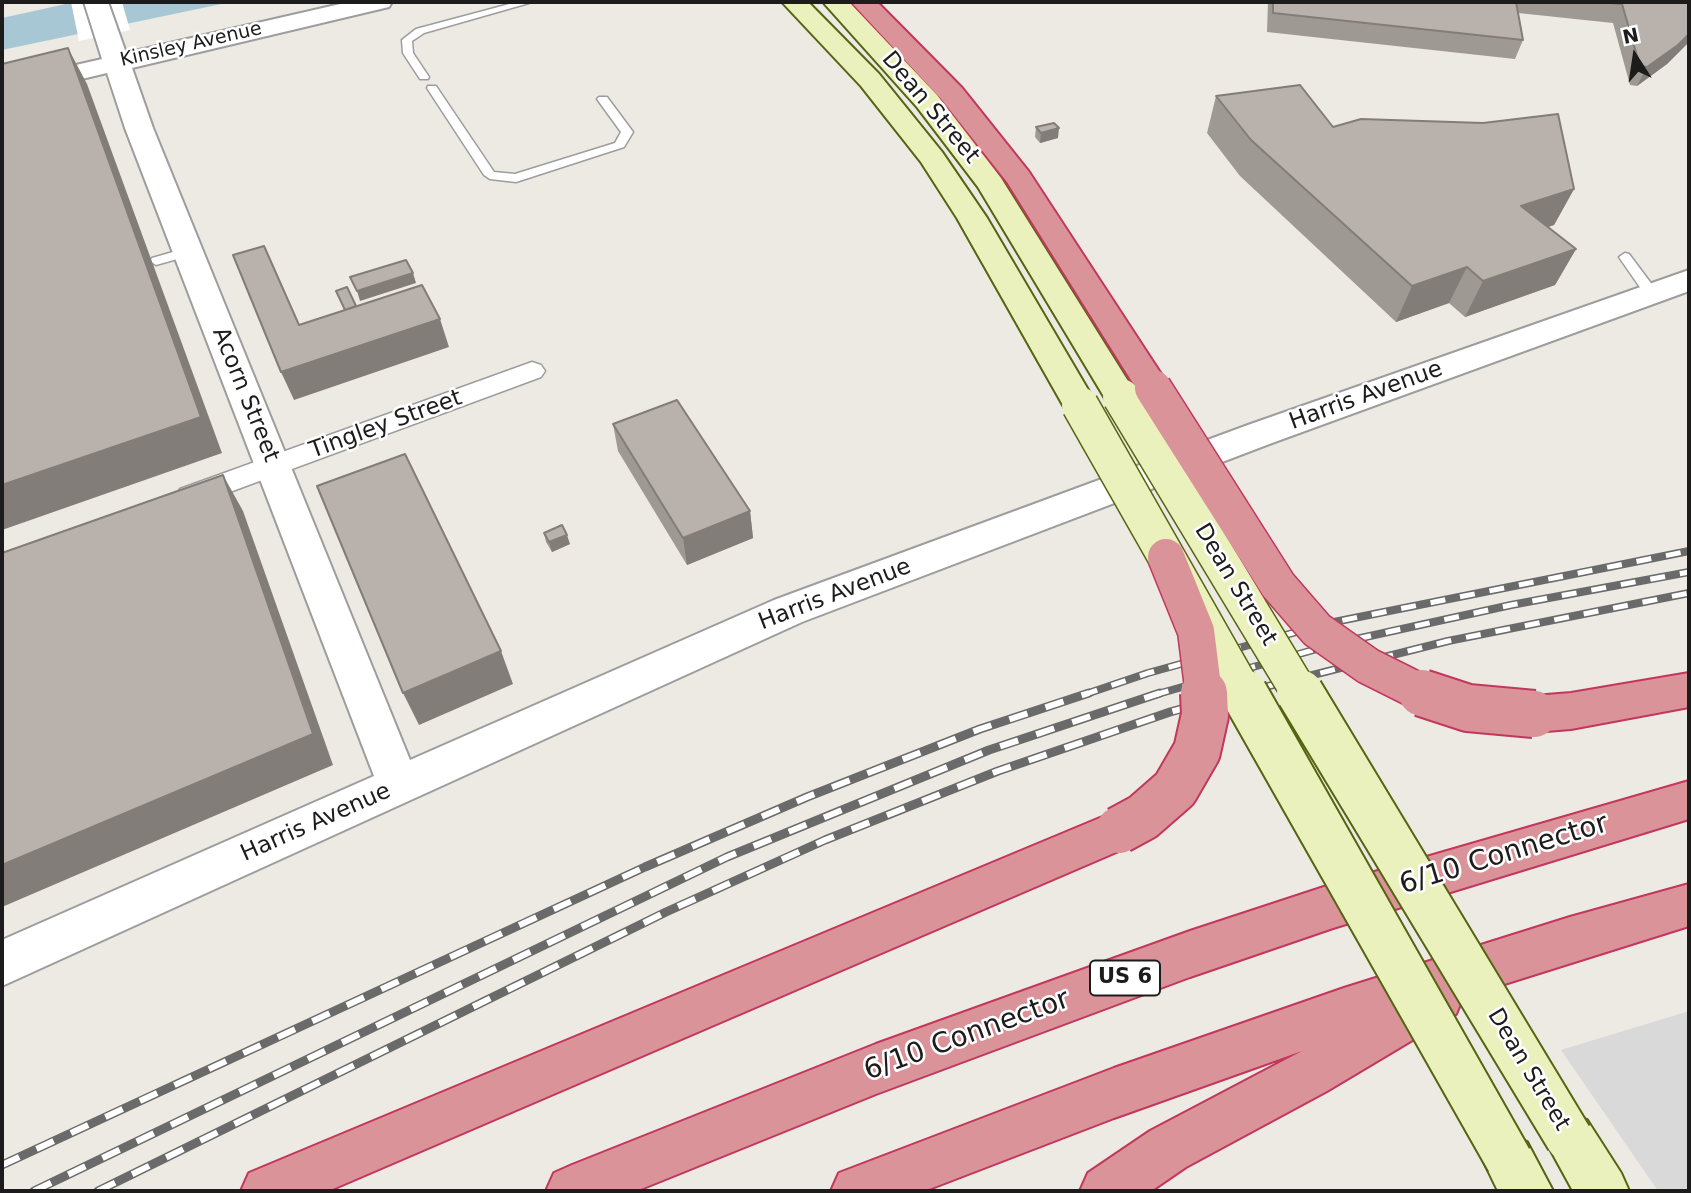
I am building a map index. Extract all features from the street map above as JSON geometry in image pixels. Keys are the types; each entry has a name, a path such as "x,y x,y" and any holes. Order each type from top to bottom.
{"highway":[{"path":"863,2 952,94 1012,169 1137,393 1278,585 1317,630 1368,666 1427,695 1468,708 1534,714 1571,711 1689,690"},
{"path":"267,1191 1119,830 1143,817 1175,789 1197,751 1205,715 1203,670 1196,631 1166,557"},
{"name":"6/10 Connector","path":"572,1191 888,1064 1190,954 1333,906 1689,800"},
{"path":"857,1191 1114,1093 1344,1012 1498,962 1689,905"},
{"path":"1106,1191 1168,1149 1310,1074 1498,962"}],"main road":[{"name":"Dean Street","path":"794,2 870,80 939,168 978,229 1518,1176"},
{"name":"Dean Street","path":"835,2 907,78 970,155 1137,393 1569,1138 1603,1191"}],"street":[{"name":"Acorn Street","path":"96,2 172,256 274,466 398,786"},
{"name":"Kinsley Avenue","path":"2,90 380,2"},
{"name":"Harris Avenue","path":"2,963 788,611 1260,433 1689,280"},
{"name":"Tingley Street","path":"170,503 532,371"}],"lane":[{"path":"424,77 408,53 407,40 420,31 523,3"},
{"path":"432,88 490,175 503,177 516,178 620,145 627,132 606,104"},
{"path":"1625,257 1651,293"}],"shaded area":[{"path":"1689,1011 1689,1191 1658,1191 1561,1050"}],"water":[{"path":"75,2 231,2 2,50 2,18"}],"pier":[{"path":"71,2 122,2 130,30 79,41"}],"building":[{"path":"1273,2 1516,2 1523,40 1273,13"},
{"path":"1598,2 1689,2 1689,34 1647,67 1640,66 1622,4"},
{"path":"68,48 201,417 2,485 2,64"},
{"path":"1300,85 1333,127 1361,119 1483,123 1558,114 1574,189 1521,206 1576,249 1483,281 1467,267 1412,286 1251,140 1216,96"},
{"path":"1054,123 1059,128 1041,133 1036,127"},
{"path":"264,246 299,325 422,285 440,319 281,372 233,255"},
{"path":"406,260 413,273 357,291 350,277"},
{"path":"347,287 356,306 345,310 336,291"},
{"path":"677,400 750,511 683,538 613,424"},
{"path":"405,454 501,651 403,693 317,486"},
{"path":"223,475 313,734 2,865 2,553"},
{"path":"562,525 567,535 549,542 544,533"}],"railway":[{"path":"1085,694 1148,673 1329,623 1689,551"},
{"path":"1154,695 1338,643 1511,605 1689,572"},
{"path":"1233,695 1448,641 1689,593"},
{"path":"1154,695 1160,693"},
{"path":"98,1191 666,912 825,840 998,771 1170,712 1239,693"},
{"path":"2,1165 645,867 807,797 980,729 1085,694"},
{"path":"34,1191 727,857 989,750 1154,695"}]}
